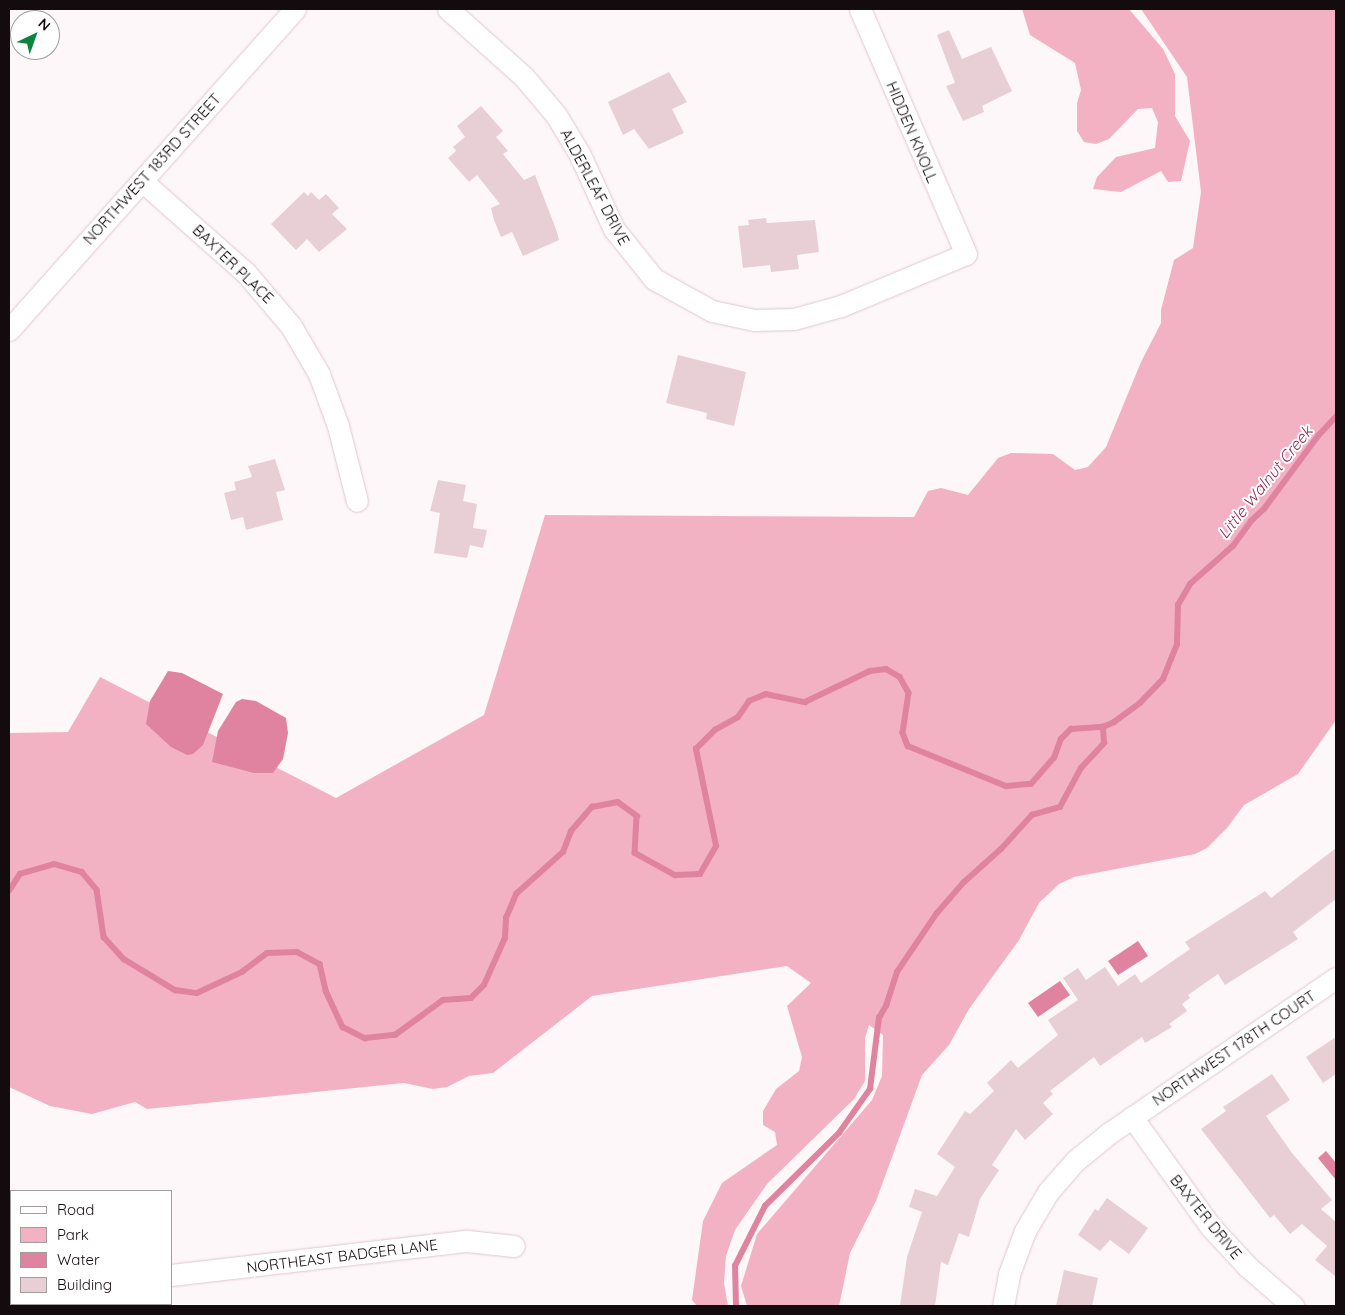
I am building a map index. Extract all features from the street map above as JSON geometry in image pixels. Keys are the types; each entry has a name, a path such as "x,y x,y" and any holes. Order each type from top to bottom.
{"street":[{"name":"NORTHWEST 183RD STREET","path":"9,330 295,9"},
{"name":"ALDERLEAF DRIVE","path":"448,9 524,77 556,115 579,153 614,229 630,253 654,279 683,298 712,311 754,320 794,319 841,306 966,254"},
{"name":"HIDDEN KNOLL","path":"860,9 966,254"},
{"name":"BAXTER PLACE","path":"142,181 246,273 291,326 319,374 338,426 357,501"},
{"name":"NORTHWEST 178TH COURT","path":"1003,1306 1010,1274 1026,1231 1048,1192 1075,1161 1132,1117 1336,978"},
{"name":"BAXTER DRIVE","path":"1132,1117 1210,1226 1248,1267 1293,1306"},
{"name":"NORTHEAST BADGER LANE","path":"172,1275 467,1241 514,1246"}],"green space":[{"path":"1022,9 1129,9 1163,49 1175,74 1175,116 1190,141 1181,181 1168,182 1161,171 1121,192 1093,189 1097,177 1116,157 1155,148 1158,122 1152,108 1138,109 1109,139 1096,144 1084,142 1077,131 1077,103 1081,90 1075,63 1030,35"},
{"path":"1141,9 1336,9 1336,720 1298,774 1244,805 1227,828 1207,848 1195,854 1074,877 1059,884 1039,903 1019,940 969,1009 949,1045 922,1075 876,1201 850,1253 839,1306 747,1306 741,1286 757,1234 872,1100 882,1076 883,1035 869,1025 865,1038 865,1081 854,1099 767,1184 735,1230 726,1256 724,1283 728,1306 697,1306 692,1300 703,1221 722,1183 777,1145 775,1132 763,1125 763,1111 776,1089 799,1071 802,1057 787,1006 811,983 787,966 592,996 493,1073 469,1076 447,1087 433,1089 404,1083 147,1109 135,1102 92,1114 50,1106 9,1087 9,733 68,732 100,677 336,798 484,715 545,515 914,517 928,491 941,488 968,495 998,458 1011,453 1053,454 1075,470 1088,467 1106,447 1141,362 1161,323 1161,310 1174,260 1193,248 1201,192 1187,77"}],"water":[{"path":"168,671 182,673 223,694 203,745 193,754 187,755 171,747 146,724 150,701"},
{"path":"242,699 256,701 286,718 288,733 283,759 273,773 254,773 212,762 218,731 236,702"},
{"path":"1138,941 1148,956 1118,975 1108,961"},
{"path":"1060,981 1070,995 1038,1017 1028,1003"},
{"path":"1326,1151 1336,1163 1336,1180 1318,1158"}],"building":[{"path":"949,30 962,59 991,47 1012,91 982,106 984,112 963,121 946,86 955,83 937,35"},
{"path":"669,72 687,102 672,109 684,133 649,149 634,129 623,135 608,102"},
{"path":"481,106 503,131 496,137 508,151 503,154 524,180 535,175 556,229 559,240 523,256 512,232 501,237 491,208 500,204 477,175 469,182 448,158 456,151 453,147 465,137 457,126"},
{"path":"304,192 308,196 311,192 319,200 326,194 339,208 332,214 347,229 319,252 307,239 296,250 271,224"},
{"path":"766,218 767,223 815,220 819,252 797,255 799,269 771,272 770,265 743,268 738,226 749,225 748,220"},
{"path":"678,355 746,372 734,426 706,419 707,413 666,403"},
{"path":"275,459 285,490 276,492 283,520 246,530 243,517 231,520 224,493 236,490 234,482 252,477 248,466"},
{"path":"438,480 466,485 463,501 477,504 473,528 487,530 483,548 470,545 467,558 434,553 440,513 430,511"},
{"path":"1336,848 1336,899 1293,932 1298,939 1225,985 1218,974 1188,995 1190,998 1182,1004 1187,1011 1169,1024 1172,1027 1145,1043 1142,1037 1100,1066 1094,1057 1050,1091 1053,1094 1043,1103 1053,1114 1025,1140 1016,1129 992,1165 999,1170 980,1199 969,1237 959,1233 948,1265 941,1262 935,1306 900,1306 907,1257 922,1212 909,1207 915,1189 937,1196 955,1167 937,1154 965,1111 970,1114 994,1091 987,1083 1011,1060 1018,1068 1058,1035 1048,1020 1078,1000 1063,978 1078,968 1086,980 1105,967 1118,986 1135,974 1141,983 1190,949 1185,942 1265,891 1271,898"},
{"path":"1336,1037 1336,1074 1323,1083 1306,1057"},
{"path":"1272,1074 1290,1100 1266,1116 1292,1153 1332,1200 1321,1209 1336,1222 1336,1277 1315,1260 1327,1246 1302,1224 1290,1234 1274,1215 1270,1218 1201,1129 1226,1111 1223,1107"},
{"path":"1107,1198 1148,1228 1129,1254 1110,1240 1100,1251 1078,1235 1095,1209 1098,1211"},
{"path":"1064,1270 1098,1278 1092,1306 1056,1306"}],"waterway":[{"name":"Little Walnut Creek","path":"9,891 20,874 54,864 82,872 97,890 104,937 124,959 175,990 197,993 242,972 267,953 297,952 320,964 326,991 343,1027 365,1038 395,1035 443,1000 471,998 484,985 505,938 506,918 516,894 563,852 571,831 592,807 618,802 637,816 635,853 675,875 700,874 716,846 696,749 715,730 738,717 749,701 766,694 805,702 870,671 886,669 900,677 909,693 903,733 908,746 1006,786 1031,784 1054,758 1061,739 1071,729 1103,727 1114,722 1140,703 1163,679 1177,645 1178,605 1190,584 1233,546 1251,521 1264,509 1318,436 1336,417"},
{"path":"736,1306 735,1266 765,1206 839,1133 870,1089 879,1018 886,1006 897,972 937,913 963,883 1001,849 1032,815 1060,807 1081,768 1104,743 1103,727"}]}
